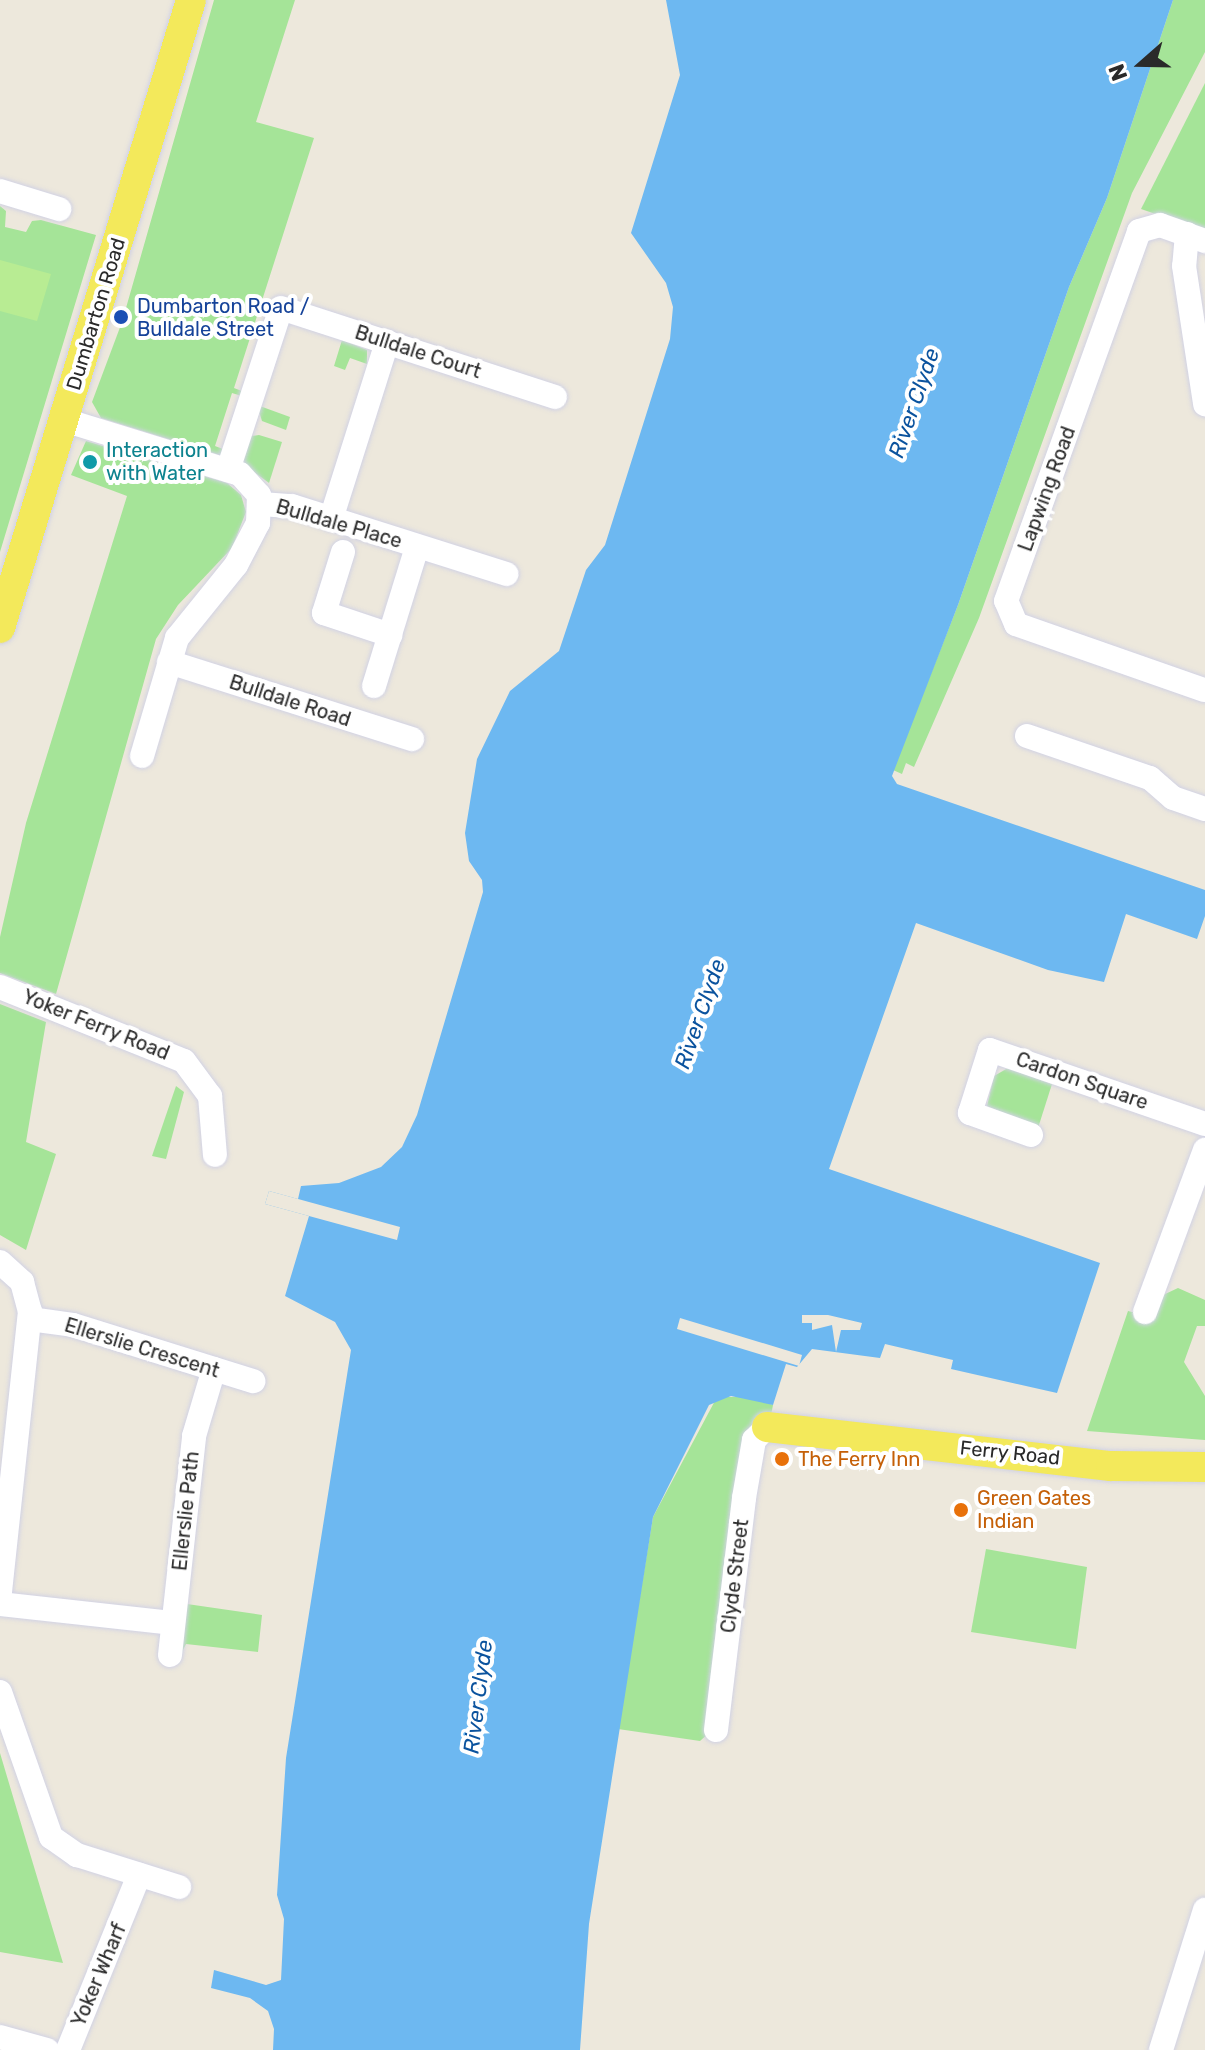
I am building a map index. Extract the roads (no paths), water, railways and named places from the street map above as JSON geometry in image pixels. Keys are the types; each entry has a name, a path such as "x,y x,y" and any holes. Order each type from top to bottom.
{"main road":[{"name":"Dumbarton Road","path":"0,628 191,0"},
{"name":"Ferry Road","path":"767,1427 1111,1466 1205,1467"}],"street":[{"path":"0,191 59,209"},
{"name":"Lapwing Road","path":"1196,238 1153,224 1139,231 1006,601 1016,624 1205,689"},
{"path":"1196,238 1184,270 1205,404"},
{"name":"Bulldale Court","path":"228,470 281,308 555,397"},
{"path":"331,519 387,342"},
{"path":"64,420 228,470 255,485 261,504 258,523 236,565 184,626 169,662 142,756"},
{"name":"Bulldale Place","path":"261,504 331,519 507,574"},
{"name":"Bulldale Place","path":"374,686 417,547"},
{"path":"343,552 324,613 390,635"},
{"name":"Bulldale Road","path":"169,662 412,739"},
{"path":"1205,689 1205,714"},
{"path":"1027,736 1150,778 1173,798 1205,809"},
{"name":"Yoker Ferry Road","path":"0,987 184,1061 210,1096 215,1155"},
{"name":"Cardon Square","path":"1031,1135 970,1113 990,1050 1205,1124"},
{"path":"1145,1312 1196,1206 1205,1150"},
{"path":"0,1262 22,1282 30,1319 0,1594"},
{"name":"Ellerslie Crescent","path":"30,1319 73,1325 253,1381"},
{"name":"Ellerslie Path","path":"170,1655 194,1436 214,1369"},
{"name":"Clyde Street","path":"716,1730 744,1498 754,1440 767,1427"},
{"path":"0,1604 173,1623"},
{"path":"0,1692 51,1837 68,1851 179,1887"},
{"name":"Yoker Wharf","path":"68,2050 139,1875"},
{"path":"1161,2050 1205,1910"},
{"path":"0,2037 47,2050"}],"water":[{"name":"River Clyde","path":"666,0 1173,0 1107,198 1069,287 958,605 892,776 897,784 1205,890 1205,916 1197,939 1126,914 1104,982 1048,970 916,923 829,1169 1100,1263 1057,1393 951,1369 953,1360 885,1344 880,1358 812,1349 797,1367 786,1364 773,1405 731,1396 709,1405 653,1517 589,1924 580,2050 273,2050 274,2029 268,2011 250,1998 211,1988 214,1970 266,1985 281,1980 284,1919 277,1895 286,1758 351,1350 335,1322 285,1296 309,1216 265,1204 269,1191 298,1199 301,1186 339,1183 381,1167 402,1147 417,1115 483,892 482,880 469,861 465,833 477,759 510,691 559,651 586,570 605,545 670,339 673,307 666,283 631,233 680,75"}],"place":[{"name":"Dumbarton Road / Bulldale Street","path":"121,317"},
{"name":"Interaction with Water","path":"90,462"},
{"name":"The Ferry Inn","path":"782,1459"},
{"name":"Green Gates Indian","path":"961,1510"}]}
